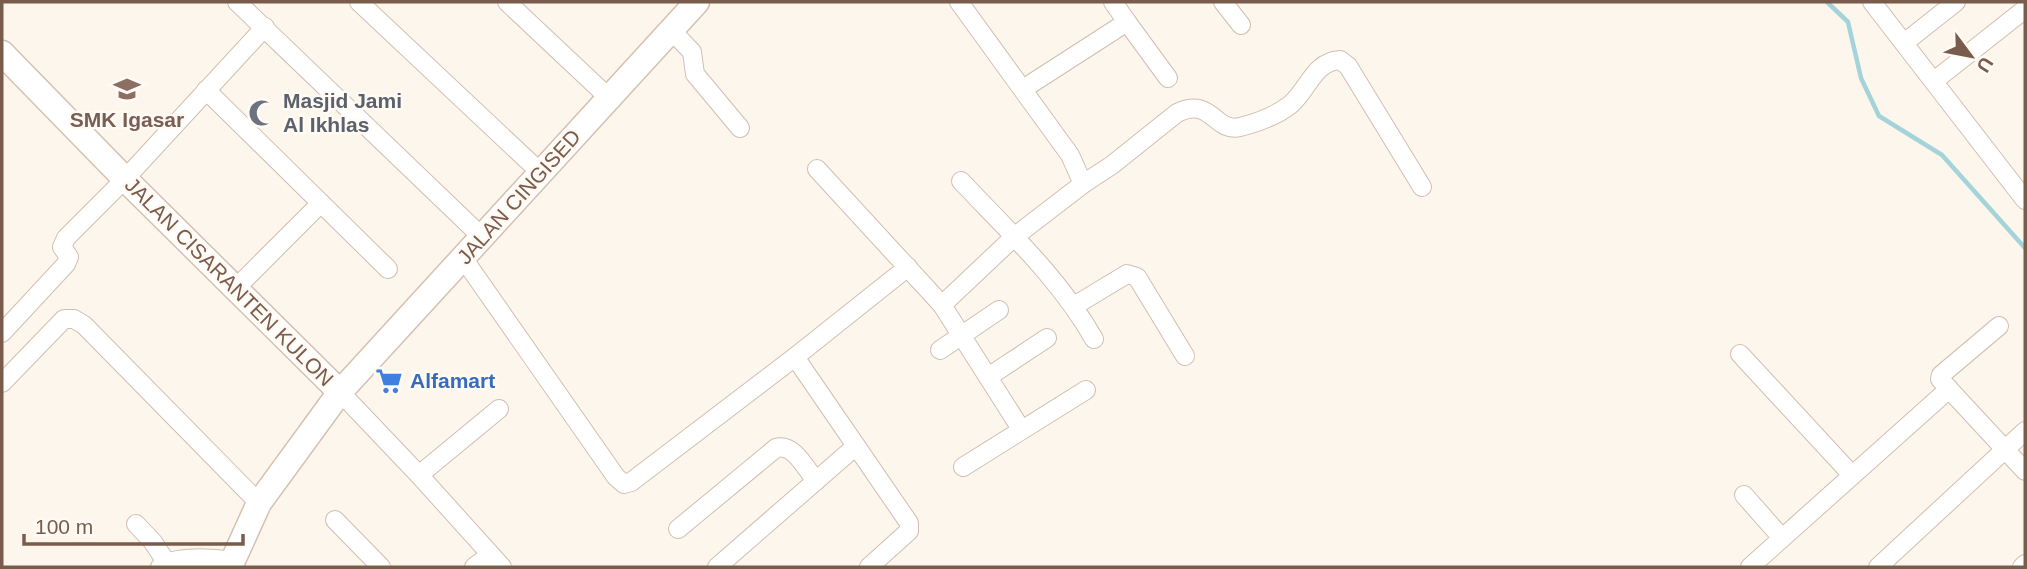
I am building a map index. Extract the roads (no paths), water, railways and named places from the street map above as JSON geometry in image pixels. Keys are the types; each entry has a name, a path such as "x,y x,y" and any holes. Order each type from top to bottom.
{"main road":[{"name":"JALAN CINGISED","path":"340,392 697,2"},
{"name":"JALAN CISARANTEN KULON","path":"2,53 340,392 259,503 231,564"}],"street":[{"path":"237,2 482,237"},
{"path":"359,2 541,173"},
{"path":"507,2 608,97"},
{"path":"959,2 1070,155 1083,184"},
{"path":"1113,2 1168,78"},
{"path":"1223,2 1241,25"},
{"path":"1872,2 2025,200"},
{"path":"1903,43 1956,2"},
{"path":"1934,81 2024,13"},
{"path":"1023,89 1127,22"},
{"path":"2,333 66,264 69,257 62,247 66,238 125,179 265,27"},
{"path":"671,30 692,52 695,74 740,128"},
{"path":"942,305 1014,237 1177,113 1189,107 1198,107 1226,126 1237,128 1287,107 1299,97 1321,66 1329,61 1340,60 1348,66 1423,187"},
{"path":"206,90 388,269"},
{"path":"817,169 942,305 1021,429"},
{"path":"961,181 1074,306 1094,339"},
{"path":"236,288 321,203"},
{"path":"463,258 624,484 631,482 795,357 908,267"},
{"path":"1074,306 1127,274 1133,274 1185,356"},
{"path":"940,350 999,310"},
{"path":"2,383 64,319 74,319 84,325 259,503"},
{"path":"1999,326 1941,375 1940,379 2025,471"},
{"path":"988,377 1047,338"},
{"path":"1740,354 1852,475"},
{"path":"795,357 909,523 909,531 889,561 869,567"},
{"path":"1750,567 1949,389"},
{"path":"963,467 1086,390"},
{"path":"340,392 496,561 474,567"},
{"path":"419,475 499,409"},
{"path":"1878,567 2025,431"},
{"path":"678,529 776,448 782,446 792,450 816,481"},
{"path":"717,567 856,446"},
{"path":"1744,495 1782,538"},
{"path":"335,520 381,567"},
{"path":"136,524 153,542 163,565 213,558 231,564"}],"waterway":[{"path":"1827,2 1848,22 1861,78 1879,116 1942,155 2025,248"}],"place":[{"name":"SMK Igasar","path":"127,89"},
{"name":"Masjid Jami Al Ikhlas","path":"262,113"},
{"name":"Alfamart","path":"389,381"}]}
